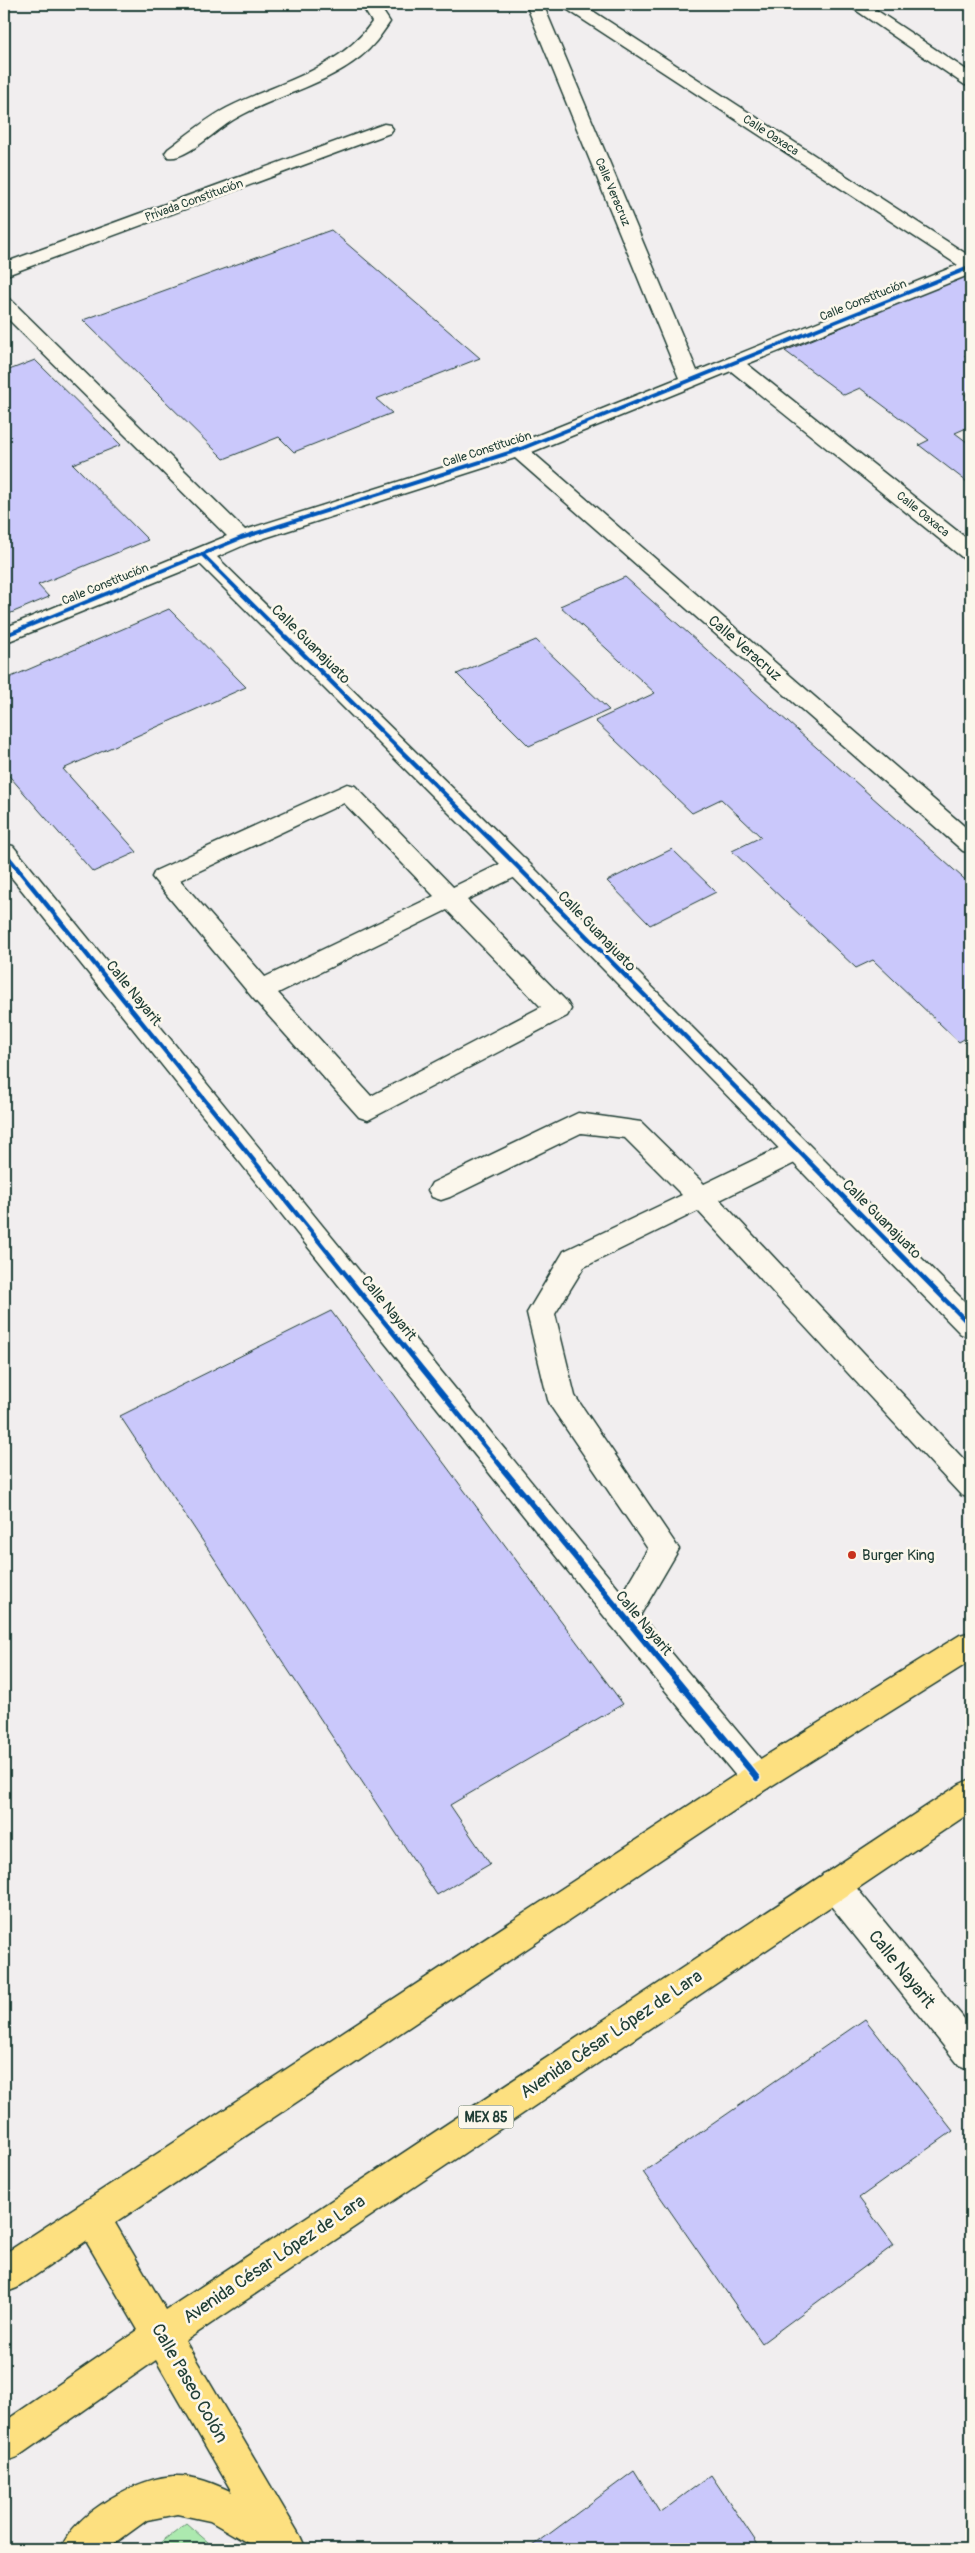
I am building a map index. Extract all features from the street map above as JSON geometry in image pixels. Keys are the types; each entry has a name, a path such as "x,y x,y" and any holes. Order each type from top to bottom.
{"main road":[{"path":"4,2276 757,1778 971,1645"},
{"name":"Avenida César López de Lara","path":"4,2444 161,2335 971,1794"},
{"name":"Calle Paseo Colón","path":"92,2218 286,2547"},
{"path":"80,2549 119,2515 142,2501 167,2494 199,2497 226,2508 286,2547"}],"street":[{"path":"174,153 232,113 325,71 352,55 373,38 381,22 370,4"},
{"name":"Calle Veracruz","path":"534,4 691,381"},
{"name":"Calle Oaxaca","path":"572,4 971,266"},
{"path":"856,4 971,81"},
{"name":"Privada Constitución","path":"4,270 384,129"},
{"name":"Calle Constitución","path":"4,636 203,555 240,538 518,450 971,266"},
{"path":"4,304 240,538"},
{"name":"Calle Oaxaca","path":"733,363 971,552"},
{"name":"Calle Veracruz","path":"518,450 971,845"},
{"name":"Calle Guanajuato","path":"203,555 517,866 796,1151 971,1326"},
{"path":"346,792 558,1009 368,1110 261,990 164,878 346,792"},
{"name":"Calle Nayarit","path":"4,852 623,1616 757,1778"},
{"path":"261,990 517,866"},
{"path":"441,1190 578,1122 632,1129 701,1197 971,1486"},
{"path":"623,1616 664,1550 562,1400 541,1313 574,1259 796,1151"},
{"name":"Calle Nayarit","path":"834,1885 971,2053"}],"green space":[{"path":"186,2523 216,2549 152,2549"}],"building":[{"path":"331,230 480,358 376,399 392,413 294,452 279,437 224,459 83,320"},
{"path":"971,273 971,353 964,356 971,362 971,389 963,393 971,399 971,426 955,433 971,445 971,485 919,445 929,440 860,388 844,395 785,351"},
{"path":"35,360 121,445 73,464 148,540 38,585 49,597 4,616 4,372"},
{"path":"625,577 971,885 971,1035 959,1042 873,960 856,968 732,851 761,837 721,799 692,813 595,721 655,693 560,606"},
{"path":"169,609 246,687 63,769 137,852 93,872 4,770 4,680"},
{"path":"536,640 609,710 529,746 457,674"},
{"path":"672,849 716,892 650,925 607,881"},
{"path":"331,1311 623,1704 450,1805 490,1864 437,1895 120,1416"},
{"path":"865,2019 953,2131 859,2198 894,2245 762,2343 643,2172"},
{"path":"634,2471 660,2513 711,2475 761,2549 529,2549"}],"cycle path":[{"path":"4,636 241,538 518,450 971,267"},
{"path":"203,555 517,866 796,1151 971,1326"},
{"path":"4,852 623,1617 757,1778"}],"place":[{"name":"Burger King","path":"852,1555"}]}
